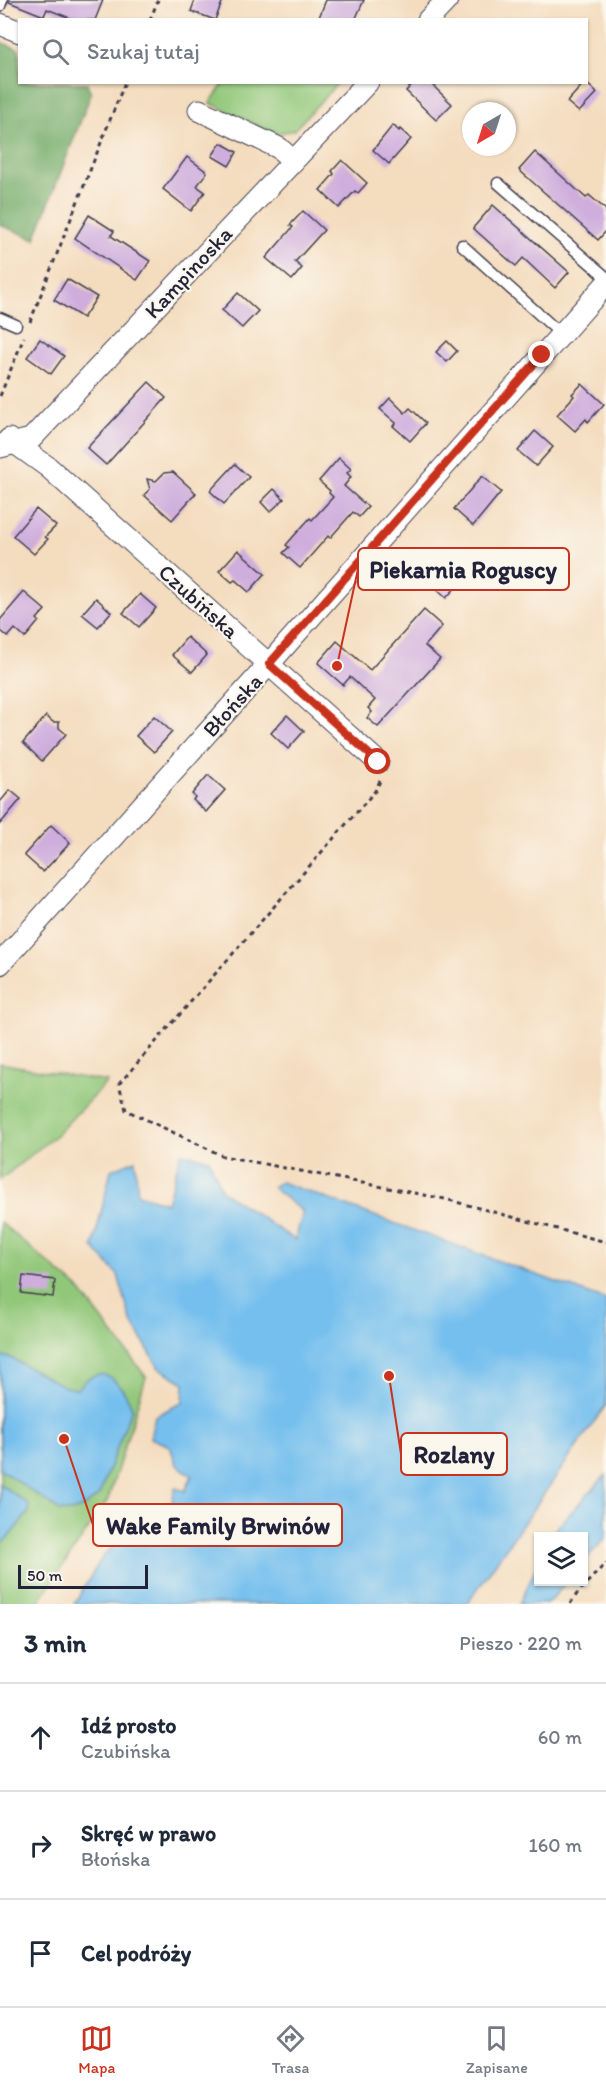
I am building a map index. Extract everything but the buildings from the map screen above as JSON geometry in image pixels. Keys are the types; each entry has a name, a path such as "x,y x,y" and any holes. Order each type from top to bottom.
{"street":[{"path":"430,18 447,0"},
{"path":"0,24 18,31"},
{"name":"Kampinoska","path":"5,442 31,439 366,84"},
{"path":"200,111 279,148 293,161"},
{"name":"Błońska","path":"0,964 606,284"},
{"name":"Czubińska","path":"5,442 48,467 378,762"}],"lane":[{"path":"0,6 2,0"},
{"path":"498,183 606,277"},
{"path":"462,245 561,334"},
{"path":"0,318 16,325"}],"path":[{"path":"151,18 158,0"},
{"path":"0,396 124,84"},
{"path":"378,762 384,772 375,791 118,1084 126,1110 223,1156 446,1199 606,1242"},
{"path":"570,1604 579,1591 606,1563"}],"green space":[{"path":"0,42 18,49 18,84 87,84 91,94 35,239 0,225"},
{"path":"223,84 337,84 294,130 274,134 210,103"},
{"path":"0,1063 107,1082 56,1135 0,1180"},
{"path":"0,1222 78,1288 146,1377 108,1500 37,1604 0,1604"}],"water":[{"path":"181,1153 209,1159 222,1191 295,1240 303,1212 272,1187 281,1182 606,1300 606,1405 467,1604 74,1604 103,1556 127,1533 135,1516 152,1504 169,1515 175,1488 185,1491 192,1476 176,1464 170,1446 150,1438 155,1416 183,1402 184,1383 159,1368 131,1321 118,1275 93,1247 111,1170 135,1160 138,1194 167,1203"},
{"path":"0,1357 9,1357 65,1387 77,1389 91,1377 100,1374 117,1383 126,1396 132,1408 99,1495 85,1506 72,1512 60,1511 0,1469"},
{"path":"606,1475 606,1537 588,1557 588,1532 554,1532"},
{"path":"0,1484 29,1505 29,1512 7,1539 0,1544"},
{"path":"534,1572 534,1586 563,1586 547,1604 519,1604"}],"place":[{"name":"Piekarnia Roguscy","path":"337,666"},
{"name":"Rozlany","path":"389,1376"},
{"name":"Wake Family Brwinów","path":"64,1439"}],"route":[{"path":"378,762 269,664 542,355"}]}
